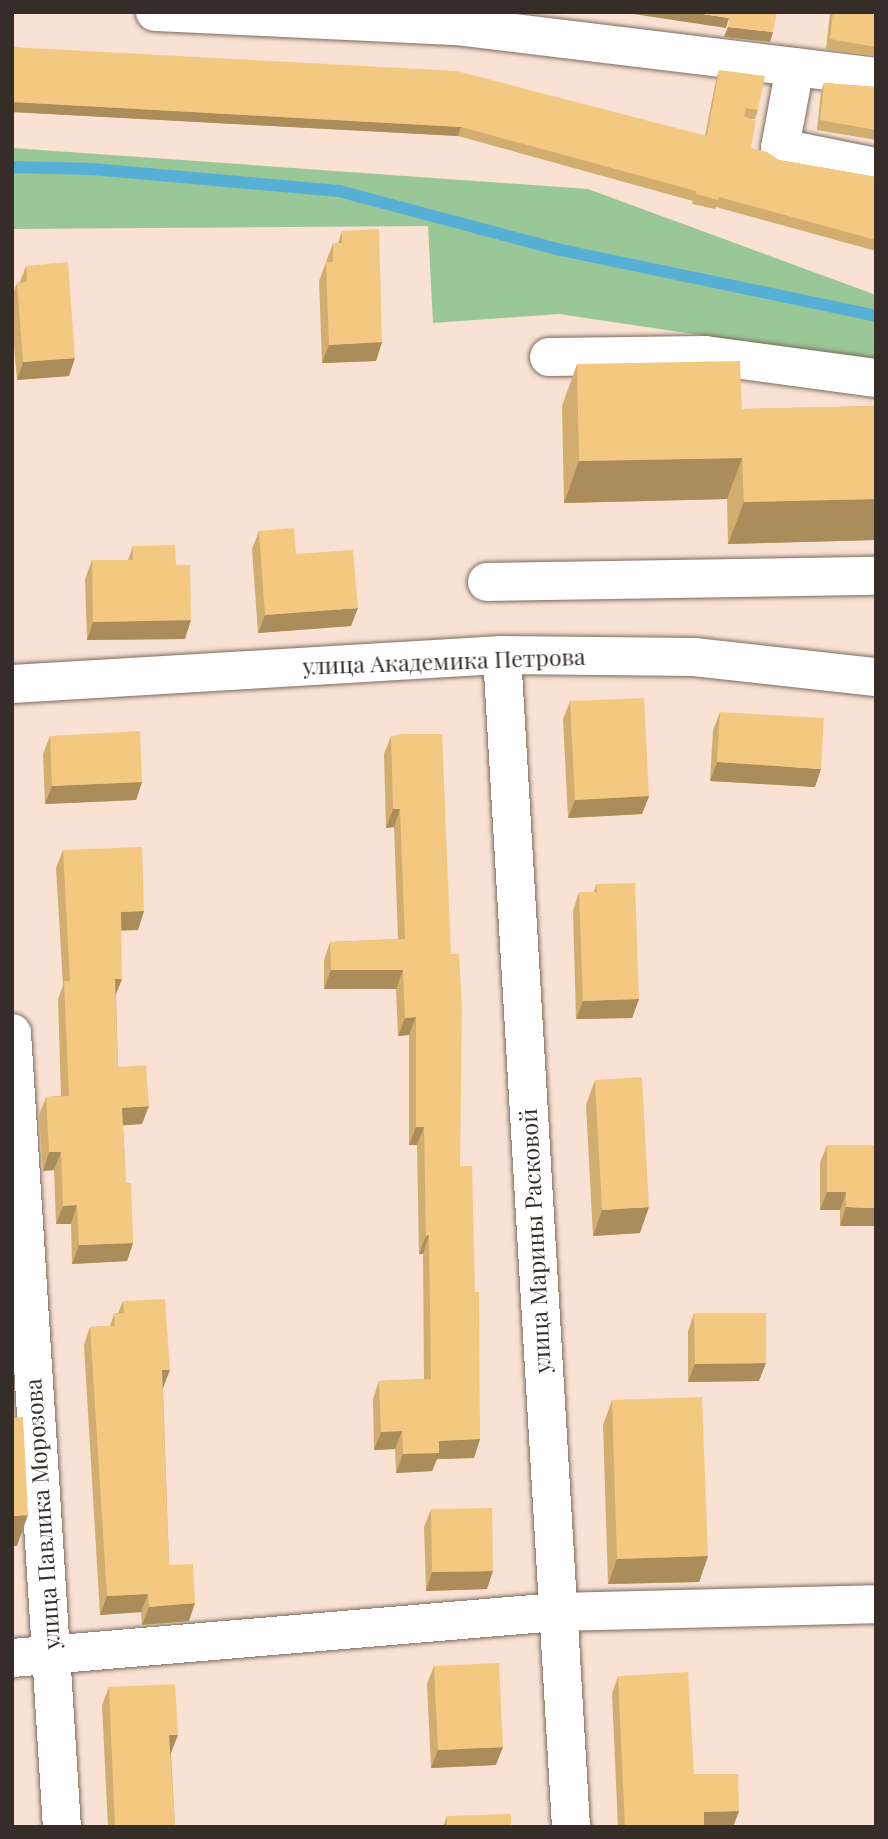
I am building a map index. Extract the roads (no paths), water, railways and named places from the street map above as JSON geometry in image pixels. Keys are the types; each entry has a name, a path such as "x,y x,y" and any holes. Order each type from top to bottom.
{"street":[{"path":"155,12 456,26 876,76"},
{"path":"796,67 780,148 876,167"},
{"path":"549,356 705,355 876,378"},
{"path":"487,582 876,576"},
{"name":"улица Академика Петрова","path":"12,684 502,655 694,657 876,677"},
{"name":"улица Марины Расковой","path":"502,655 556,1612 571,1827"},
{"name":"улица Павлика Морозова","path":"12,1033 62,1827"},
{"path":"12,1658 556,1612 876,1604"}],"waterway":[{"path":"12,167 92,169 339,191 561,250 876,316"}]}
